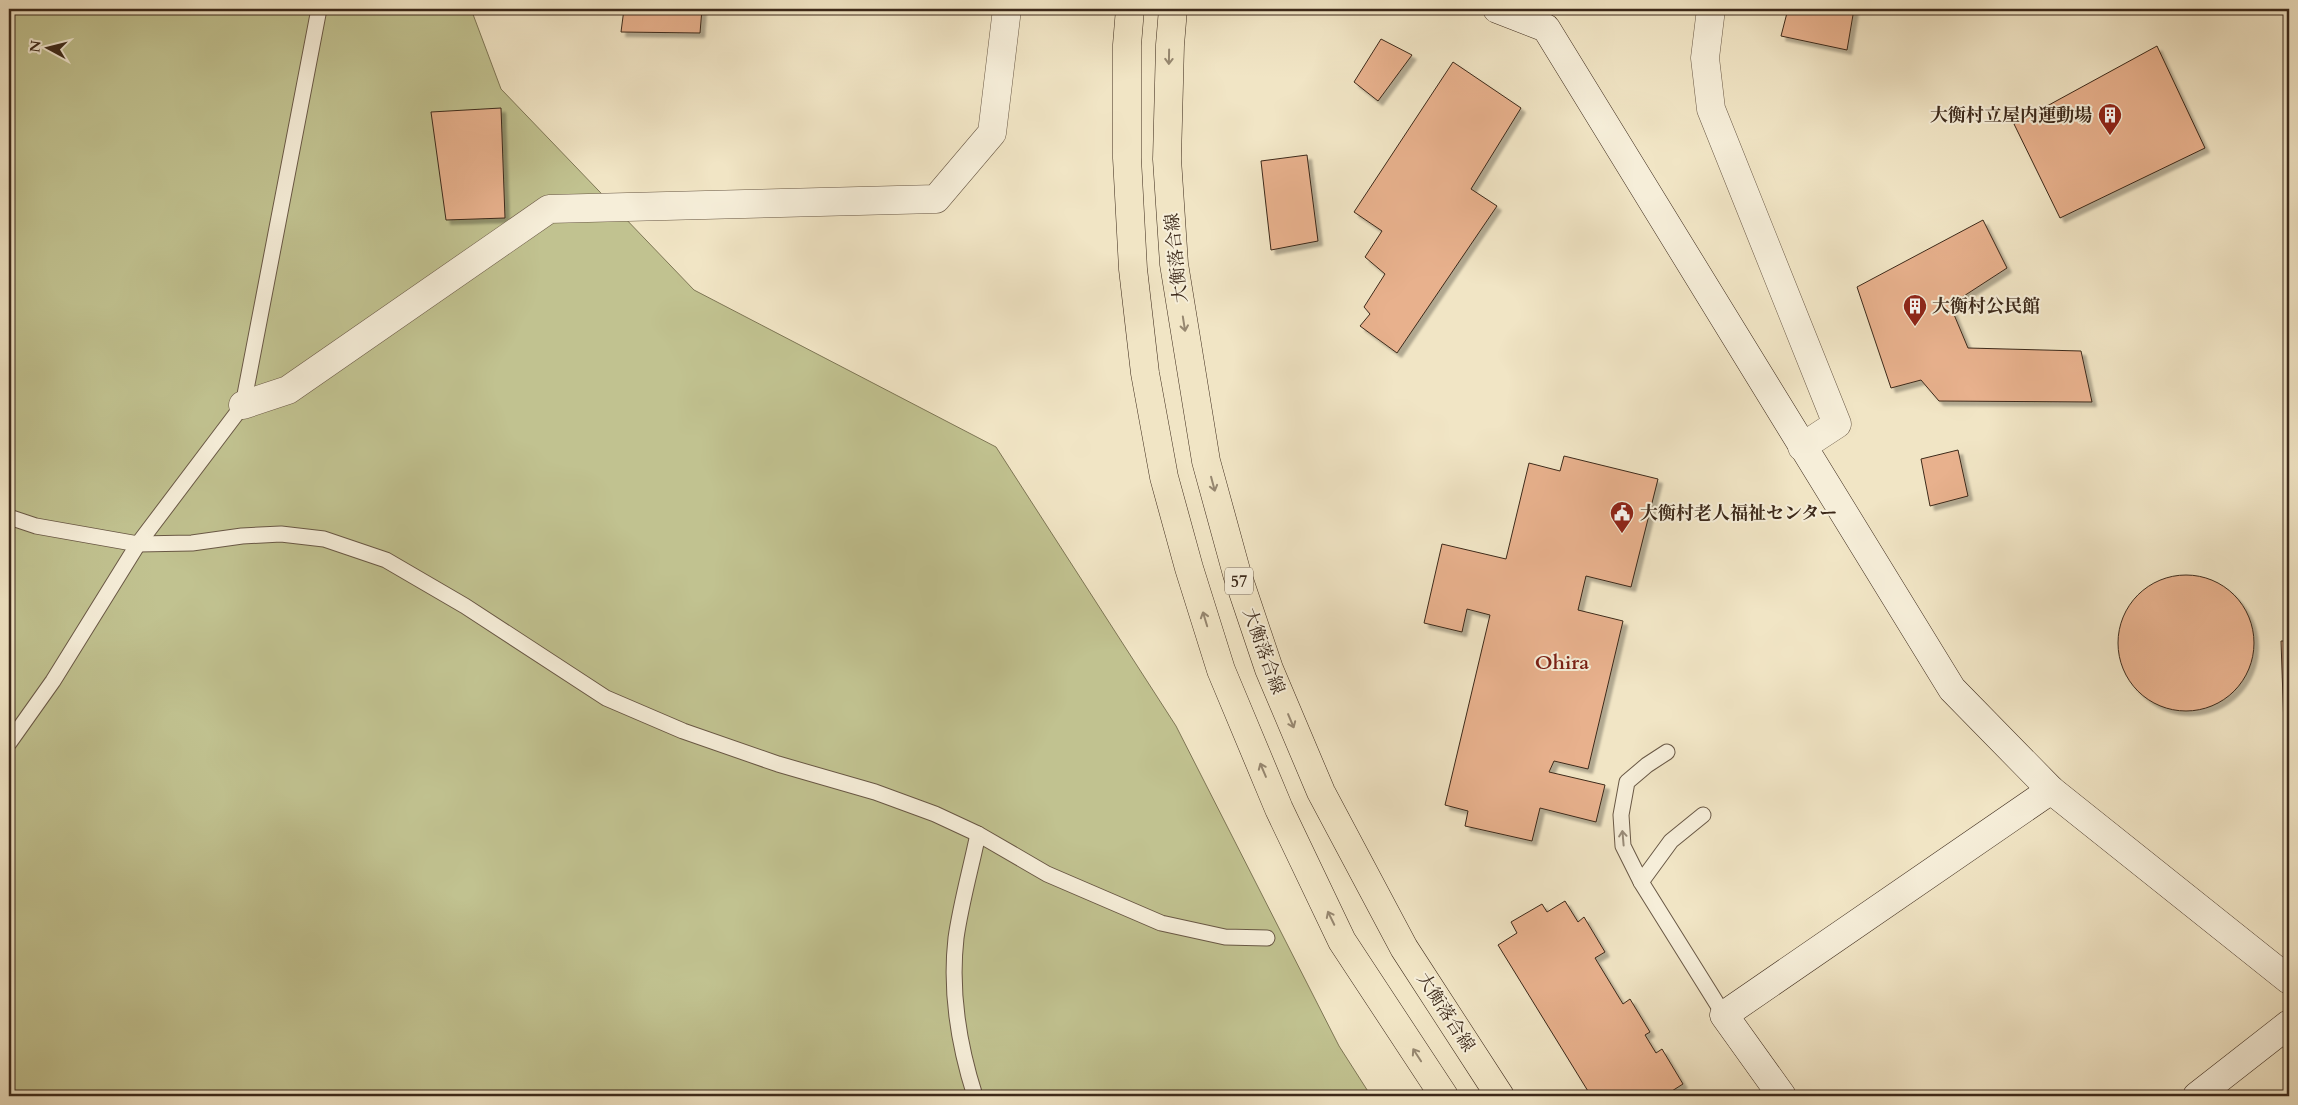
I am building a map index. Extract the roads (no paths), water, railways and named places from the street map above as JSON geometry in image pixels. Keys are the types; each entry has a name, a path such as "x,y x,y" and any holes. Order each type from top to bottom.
{"main road":[{"path":"1130,9 1127,45 1126,158 1133,269 1145,373 1164,477 1189,568 1221,670 1280,809 1342,941 1444,1096"},
{"name":"大衡落合線","path":"1173,9 1170,45 1167,159 1174,264 1206,461 1237,574 1269,669 1321,792 1404,948 1500,1096"}],"street":[{"path":"243,406 288,390 549,209 936,199 992,133 1007,9"},
{"path":"1497,9 1546,28 1952,689 2051,790 2289,980"},
{"path":"1711,9 1705,58 1710,109 1837,424 1802,447"},
{"path":"1782,1096 1724,1015 2051,790"},
{"path":"2197,1096 2289,1024"}],"lane":[{"path":"9,743 53,681 138,544 243,406 319,9"},
{"path":"9,518 36,526 138,544 192,543 242,536 281,534 324,540 386,560 465,606 606,698 683,731 778,764 875,792 935,814 978,834 1047,874 1161,923 1225,937 1267,938"},
{"path":"1667,752 1647,764 1627,782 1621,815 1623,846 1641,882 1724,1015"},
{"path":"1641,882 1671,841 1703,815"},
{"path":"975,1096 966,1068 955,1004 956,939 978,834"}],"place":[{"name":"大衡村立屋内運動場","path":"2110,136"},
{"name":"大衡村公民館","path":"1915,327"},
{"name":"大衡村老人福祉センター","path":"1622,534"}],"district":[{"name":"Ohira","path":"1562,662"}]}
